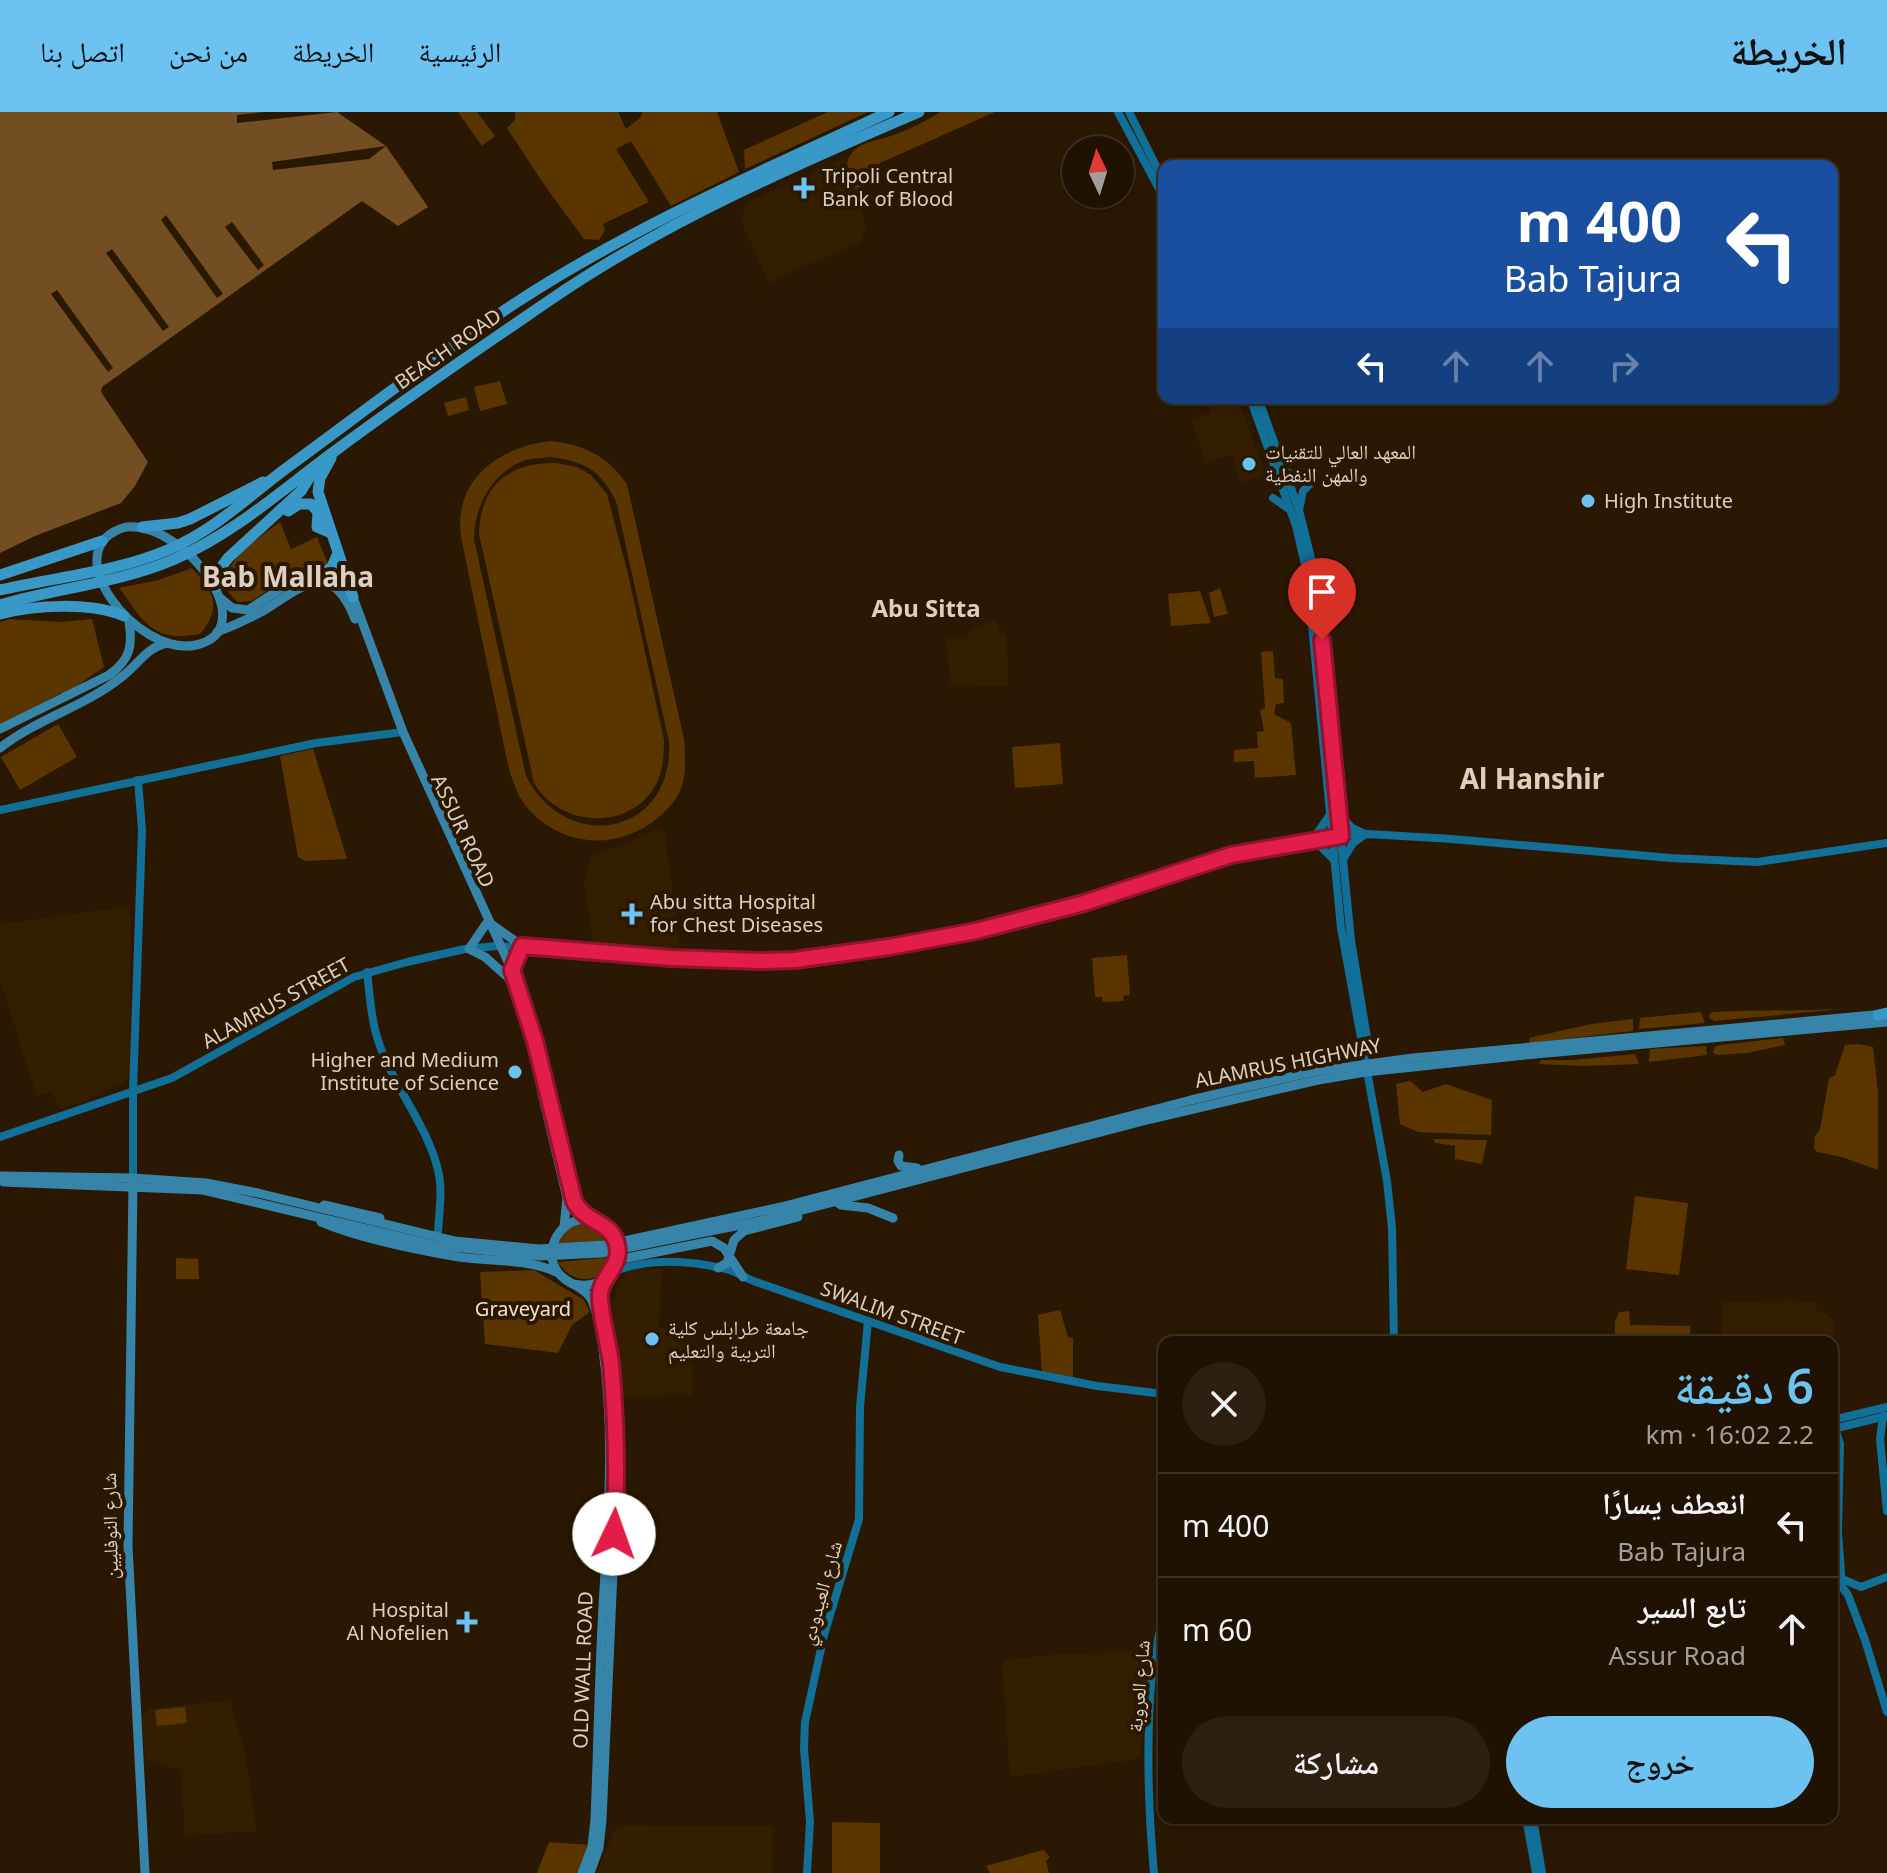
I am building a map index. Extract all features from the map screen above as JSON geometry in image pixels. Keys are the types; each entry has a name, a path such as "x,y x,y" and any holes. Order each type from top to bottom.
{"highway":[{"name":"BEACH ROAD","path":"0,590 141,560 171,549 230,515 285,470 514,304 583,262 704,198 889,112"},
{"name":"BEACH ROAD","path":"0,605 145,570 176,559 234,528 335,451 554,297 623,254 804,164 919,112"},
{"path":"335,451 317,487 353,597"},
{"path":"218,592 222,566 228,558 305,487 316,465"},
{"path":"142,527 190,519 285,470"},
{"path":"266,523 299,504 307,503 318,512 317,527 331,533"},
{"path":"0,575 102,541"},
{"path":"324,573 332,567 339,553"},
{"path":"0,614 27,609 105,609 126,619"}],"main road":[{"path":"218,592 221,616 217,632 194,646 168,643 126,619 108,594 98,566 102,541 121,529 142,527 174,541 201,566 232,608 248,610 297,578 309,574 324,573 341,581 353,597 382,688"},
{"name":"ASSUR ROAD","path":"217,632 254,616 306,583 328,583 338,589 351,608 400,733 511,974 565,1191 568,1208 564,1227"},
{"path":"0,729 109,675 122,665 131,648 126,619"},
{"path":"0,748 19,733 110,685 126,674 148,651 168,643"},
{"path":"511,974 522,946 489,924 469,949 511,974 525,1004 574,1201 590,1220"},
{"name":"ALAMRUS HIGHWAY","path":"758,1217 845,1191 1271,1080 1362,1063 1885,1016"},
{"name":"ALAMRUS HIGHWAY","path":"758,1217 834,1201 1262,1092 1342,1076 1885,1016"},
{"path":"899,1155 901,1166 932,1168"},
{"path":"0,1179 133,1183 216,1192 313,1211 459,1249 517,1255 567,1256 631,1249 758,1217"},
{"name":"شارع النوفليين","path":"133,1183 128,1546 145,1873"},
{"path":"557,1272 551,1249 555,1237 564,1227 581,1220 601,1224 618,1237 629,1238 822,1191 845,1191"},
{"path":"718,1268 725,1265 734,1240 744,1231 820,1210 834,1201 841,1205 868,1208 893,1218"},
{"path":"313,1211 336,1206 438,1233 536,1244 555,1237"},
{"path":"313,1211 335,1227 459,1257 539,1265 557,1272 573,1284 590,1286 609,1275 617,1260 618,1251 612,1233"},
{"path":"617,1260 707,1241 718,1243 743,1277"},
{"name":"OLD WALL ROAD","path":"590,1873 599,1848 602,1820 612,1512 613,1393 600,1296 609,1275"},
{"name":"OLD WALL ROAD","path":"573,1284 591,1299 603,1349 612,1512 595,1819 592,1847 582,1873"}],"street":[{"path":"1118,112 1158,187"},
{"path":"1129,112 1158,170"},
{"path":"1252,404 1295,511 1310,593 1339,860 1341,928 1384,1145 1396,1336"},
{"path":"1260,404 1281,474 1273,497 1295,511"},
{"path":"1281,474 1310,480 1295,511"},
{"path":"0,741 19,733"},
{"path":"2,811 316,743 400,733"},
{"path":"133,1183 142,830 138,780"},
{"path":"1334,814 1352,828 1368,834"},
{"path":"1334,814 1313,839 1339,860"},
{"path":"1339,860 1353,843 1368,834"},
{"name":"ALAMRUS STREET","path":"0,1137 172,1078 367,972 469,949 522,946 672,958 795,960 976,931 1093,900 1231,855 1336,836 1368,834 1466,840 1745,862 1764,862 1887,843"},
{"path":"367,972 381,1049 430,1146 438,1169 438,1233"},
{"name":"SWALIM STREET","path":"609,1275 647,1261 718,1268 1000,1367 1097,1386 1158,1393"},
{"name":"شارع العيدودي","path":"807,1873 810,1822 805,1722 824,1635 859,1519 860,1407 868,1321"},
{"path":"1838,1425 1886,1413 1880,1439 1887,1511"},
{"path":"1838,1439 1838,1531 1842,1587 1865,1640 1887,1712"},
{"path":"1852,1612 1853,1598 1861,1587 1887,1577"},
{"path":"1842,1579 1861,1587"},
{"name":"شارع العروبة","path":"1154,1873 1150,1818 1151,1701 1158,1642"},
{"path":"1527,1824 1536,1873"},
{"path":"1534,1824 1542,1873"}],"shaded area":[{"path":"0,112 337,112 386,146 428,207 398,226 362,201 102,387 101,392 148,462 135,486 121,503 0,553"},
{"path":"845,157 866,226 862,241 768,283 741,220 747,202"},
{"path":"1207,404 1239,404 1266,474 1241,484 1232,454 1206,463 1191,420 1210,413"},
{"path":"996,619 1001,634 1007,633 1008,687 950,684 946,637 969,637 969,630"},
{"name":"Abu sitta Hospital for Chest Diseases","path":"664,827 680,947 594,949 584,881 590,857"},
{"path":"124,907 129,911 131,921 130,1075 123,1084 60,1109 52,1092 37,1096 28,1070 0,979 0,924"},
{"name":"جامعة طرابلس كلية التربية والتعليم","path":"632,1267 662,1269 659,1328 691,1329 693,1395 618,1397 616,1349 609,1322 619,1282"},
{"path":"1722,1302 1815,1302 1815,1309 1834,1319 1834,1336 1723,1336"},
{"path":"1147,1652 1150,1656 1140,1754 1133,1760 1010,1777 1002,1665 1005,1660"},
{"path":"230,1700 245,1754 257,1831 185,1836 181,1770 145,1760 142,1718 149,1709"},
{"path":"617,1825 773,1826 772,1873 596,1873"}],"green space":[{"path":"458,112 477,112 495,136 482,146"},
{"path":"515,112 618,112 626,129 643,112 717,112 739,172 671,206 631,141 616,149 649,202 603,224 605,230 599,240 584,239 507,128 515,120"},
{"path":"828,112 868,112 745,169 744,150"},
{"path":"940,112 995,112 880,163 860,190 856,190 847,163 854,151 866,143 911,128"},
{"path":"500,381 507,404 480,411 474,387"},
{"path":"466,397 469,410 448,416 444,403"},
{"path":"550,441 594,453 612,466 627,484 684,739 684,776 675,800 644,827 612,839 578,839 546,825 526,806 517,790 506,755 461,537 460,517 472,483 497,459","holes":["563,459 591,469 616,501 669,742 666,773 655,798 637,815 615,824 591,825 566,818 544,801 526,776 474,539 482,502 504,472 526,460"]},
{"path":"556,463 577,467 591,475 607,494 629,578 664,740 662,765 654,788 642,802 627,812 610,817 576,815 559,808 534,783 479,534 485,503 500,480 524,467"},
{"path":"280,522 291,549 317,537 328,564 296,571 252,601 238,602 228,591 226,580 229,569 248,547"},
{"path":"192,568 213,600 212,616 200,634 170,635 150,627 119,588 159,580"},
{"path":"1220,588 1228,614 1214,617 1209,593"},
{"path":"1200,591 1211,623 1171,626 1168,594"},
{"path":"9,619 61,622 92,619 104,667 63,696 61,693 0,726 0,622"},
{"path":"1273,651 1275,678 1283,679 1284,703 1276,704 1274,714 1291,723 1296,775 1255,778 1254,761 1234,762 1234,750 1258,748 1257,732 1264,731 1260,710 1265,708 1261,652"},
{"path":"58,724 77,757 20,790 1,757"},
{"path":"1060,743 1063,784 1015,788 1012,747"},
{"path":"313,749 347,859 305,861 298,857 280,756"},
{"path":"1127,955 1130,995 1123,996 1124,1001 1103,1002 1102,997 1095,997 1092,958"},
{"path":"1853,1008 1715,1021 1709,1015 1730,1011"},
{"path":"1701,1012 1705,1023 1639,1029 1640,1018"},
{"path":"1633,1019 1633,1031 1530,1043 1529,1038 1591,1024"},
{"path":"1783,1038 1785,1045 1747,1053 1713,1053 1715,1047 1720,1045"},
{"path":"1845,1045 1873,1047 1878,1092 1878,1170 1817,1152 1814,1148 1829,1078 1835,1075"},
{"path":"1706,1046 1707,1055 1649,1062 1650,1049"},
{"path":"1635,1054 1639,1064 1539,1064 1541,1060"},
{"path":"1410,1081 1423,1092 1446,1084 1492,1100 1491,1135 1418,1132 1400,1124 1396,1084"},
{"path":"1433,1139 1487,1140 1482,1164 1455,1159 1455,1146 1435,1143"},
{"path":"1635,1196 1688,1203 1679,1275 1626,1269"},
{"path":"585,1222 600,1228 613,1243 555,1247 570,1226"},
{"path":"614,1257 603,1273 588,1279 572,1276 558,1262"},
{"path":"176,1258 198,1259 199,1279 176,1279"},
{"name":"Graveyard","path":"534,1270 584,1300 590,1312 572,1325 558,1353 485,1344 480,1272"},
{"path":"1060,1310 1068,1337 1073,1338 1073,1379 1042,1373 1038,1315"},
{"path":"1629,1311 1630,1325 1690,1326 1691,1336 1615,1336 1619,1312"},
{"path":"185,1707 187,1723 157,1726 155,1710"},
{"path":"832,1822 880,1823 880,1873 832,1873"},
{"path":"549,1842 591,1845 577,1873 537,1873"},
{"path":"1043,1850 1050,1857 1046,1861 1049,1873 990,1873 986,1866"}],"pier":[{"path":"337,112 237,123 237,115"},
{"path":"386,146 369,159 273,170 272,162"},
{"path":"166,215 223,294 217,298 161,220"},
{"path":"232,222 264,265 258,270 225,227"},
{"path":"112,249 169,327 163,331 106,253"},
{"path":"57,290 113,368 108,372 51,294"}],"place":[{"name":"Tripoli Central Bank of Blood","path":"804,188"},
{"name":"المعهد العالي للتقنيات والمهن النفطية","path":"1249,464"},
{"name":"High Institute","path":"1588,501"},
{"name":"Abu sitta Hospital for Chest Diseases","path":"632,914"},
{"name":"Higher and Medium Institute of Science","path":"515,1072"},
{"name":"جامعة طرابلس كلية التربية والتعليم","path":"652,1339"},
{"name":"Hospital Al Nofelien","path":"467,1622"}],"district":[{"name":"Bab Mallaha","path":"288,577"},
{"name":"Abu Sitta","path":"926,609"},
{"name":"Al Hanshir","path":"1532,779"}],"route":[{"path":"614,1534 617,1481 613,1393 600,1296 605,1279 613,1272 618,1251 612,1233 590,1220 574,1201 535,1041 512,970 522,946 672,958 795,960 976,931 1084,903 1231,855 1341,836 1322,640"}]}
